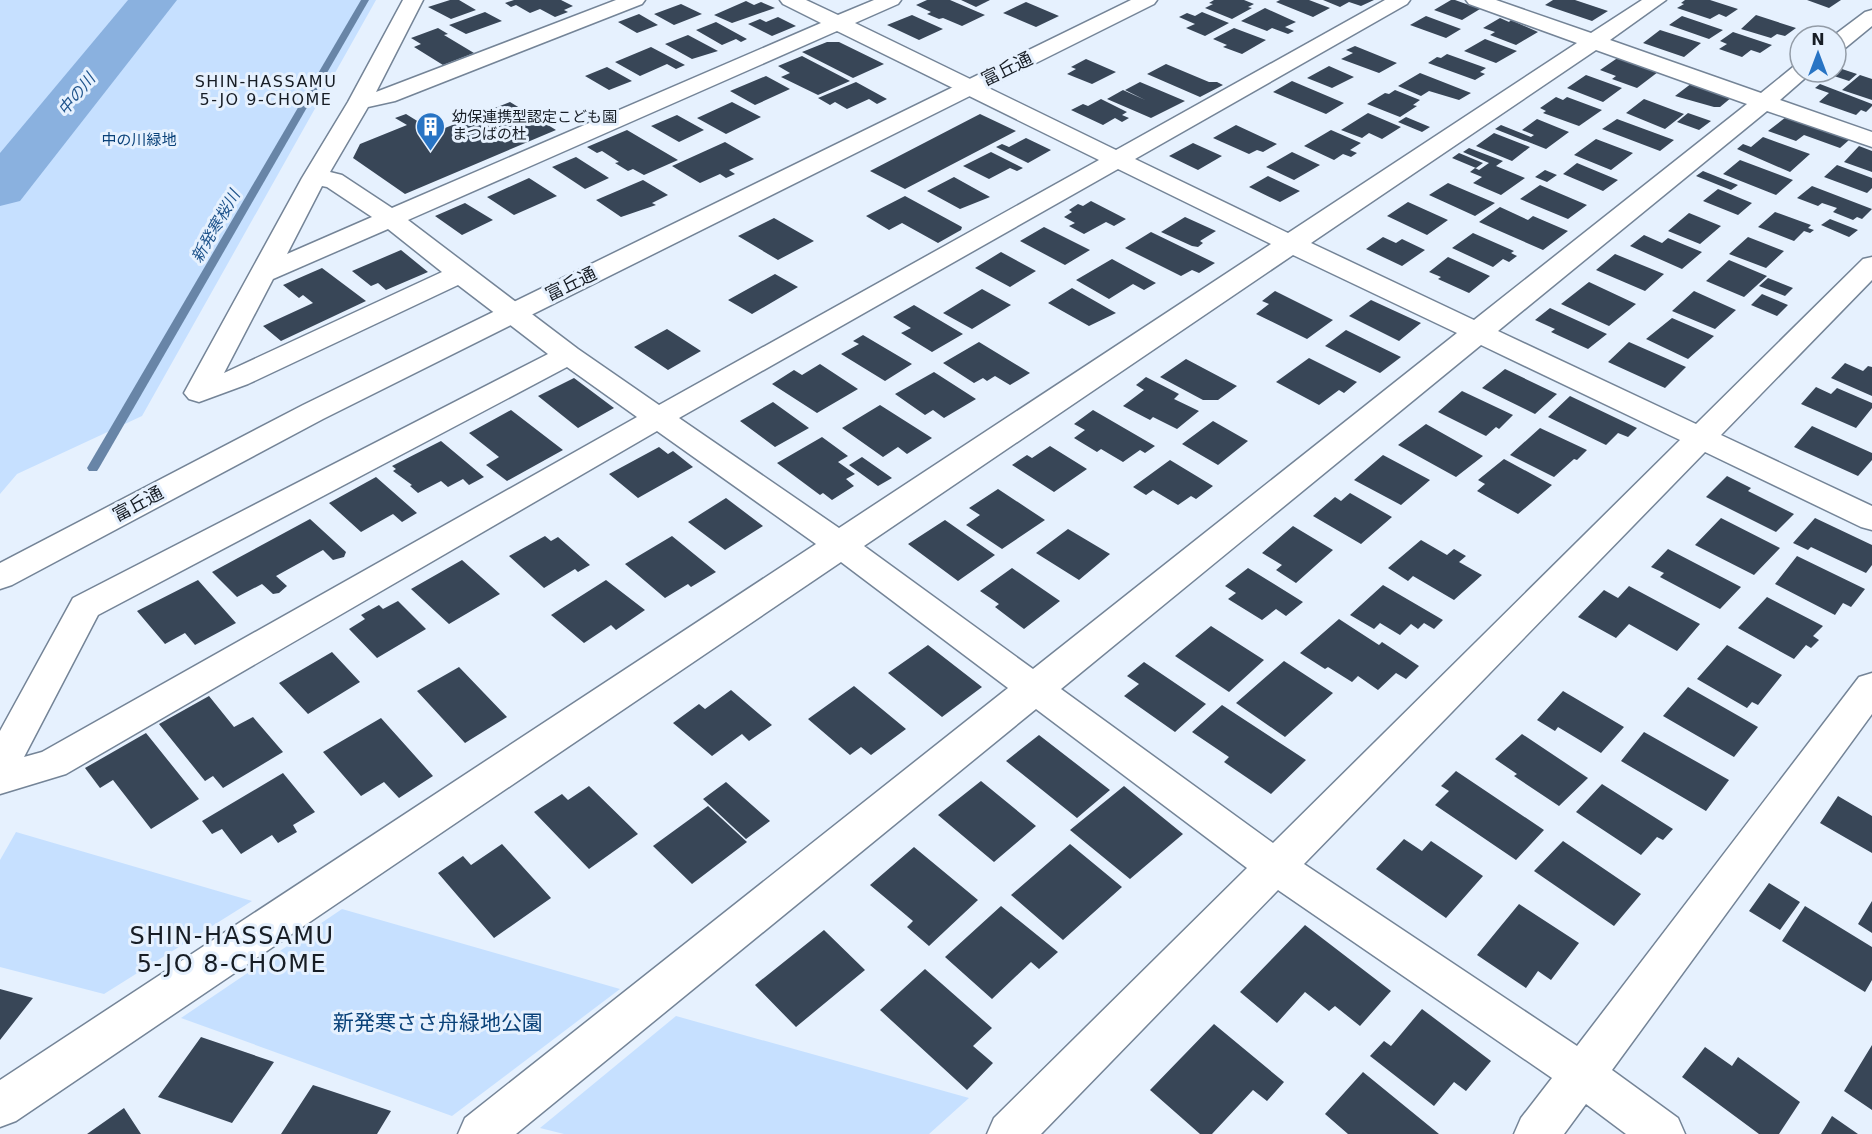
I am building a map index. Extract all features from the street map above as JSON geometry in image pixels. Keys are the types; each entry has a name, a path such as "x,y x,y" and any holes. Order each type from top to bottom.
{"street":[{"path":"413,0 359,102 314,178 200,393 238,378 460,274"},
{"path":"359,102 387,96 635,0"},
{"path":"790,0 1291,244 1872,519"},
{"path":"262,274 891,0"},
{"name":"富丘通","path":"0,577 313,412 1147,0"},
{"path":"0,779 53,763 659,417 1400,0"},
{"path":"1476,0 1872,140"},
{"path":"0,1106 1656,0"},
{"path":"1848,35 1872,16"},
{"path":"481,1134 1788,83"},
{"path":"314,178 333,180 390,218 568,355 840,544 1276,867 1582,1074 1662,1134"},
{"path":"1010,1134 1872,265"},
{"path":"0,766 85,607 568,355"},
{"path":"1537,1134 1872,687"}],"green space":[{"name":"中の川緑地","path":"0,0 376,0 142,416 17,474 0,494"},
{"path":"16,832 252,901 104,994 0,967 0,860"},
{"name":"新発寒ささ舟緑地公園","path":"342,909 620,989 452,1116 181,1018"},
{"path":"676,1016 969,1098 929,1134 564,1134 540,1128"}],"building":[{"path":"450,0 459,0 476,10 451,19 428,7"},
{"path":"514,0 561,0 573,6 564,10 568,12 555,17 540,9 530,13 516,5 511,7 505,3"},
{"path":"927,0 950,0 985,15 962,26 927,14 931,12 916,5"},
{"path":"961,0 990,0 976,7"},
{"path":"1214,0 1244,0 1254,4 1248,7 1252,8 1232,19 1205,8 1213,4 1209,3"},
{"path":"1309,0 1330,8 1313,17 1276,2"},
{"path":"1323,0 1374,0 1361,6 1349,2 1340,7"},
{"path":"1451,0 1480,9 1462,20 1434,10"},
{"path":"1553,0 1575,0 1608,11 1592,21 1545,5"},
{"path":"1685,0 1710,0 1738,9 1726,17 1719,14 1710,19 1677,8 1684,4 1681,3"},
{"path":"1807,0 1841,0 1829,8"},
{"path":"746,1 754,5 761,2 775,8 732,23 714,15"},
{"path":"1026,2 1059,16 1036,27 1003,13"},
{"path":"681,4 702,14 674,25 654,14"},
{"path":"1265,8 1296,22 1285,27 1294,31 1288,34 1272,28 1267,31 1241,21"},
{"path":"485,12 502,21 466,34 449,25"},
{"path":"1202,12 1229,23 1205,36 1186,28 1195,24 1179,17 1187,13 1195,16"},
{"path":"639,14 658,25 637,33 618,22"},
{"path":"912,15 943,29 919,40 887,25"},
{"path":"1756,15 1788,25 1788,34 1785,36 1777,34 1771,38 1741,29"},
{"path":"1426,16 1461,29 1446,38 1410,25"},
{"path":"1682,16 1723,30 1709,39 1669,25"},
{"path":"778,17 796,26 772,36 748,24 760,19 766,22"},
{"path":"1500,18 1509,22 1511,20 1538,32 1516,45 1490,35 1495,32 1483,28"},
{"path":"716,22 747,39 741,42 736,39 722,45 696,30"},
{"path":"438,28 448,34 444,35 474,53 443,65 414,47 421,44 411,38"},
{"path":"1234,28 1266,40 1242,54 1223,47 1227,45 1213,39"},
{"path":"1660,30 1701,43 1684,57 1643,43"},
{"path":"1733,32 1772,45 1760,53 1751,50 1742,57 1719,49 1727,44 1720,41"},
{"path":"688,35 718,51 692,59 665,44"},
{"path":"1485,39 1517,51 1496,63 1464,51"},
{"path":"827,42 839,42 884,64 853,78 802,52"},
{"path":"1355,46 1397,63 1379,73 1341,59 1353,53 1346,50"},
{"path":"651,47 685,65 676,69 667,64 640,76 615,62"},
{"path":"1447,54 1486,68 1480,72 1485,74 1475,80 1428,63"},
{"path":"802,56 850,81 818,95 781,77 790,73 778,66"},
{"path":"1086,59 1116,72 1092,84 1067,74 1076,69 1071,67"},
{"path":"1616,59 1658,72 1637,88 1612,79 1616,76 1600,70"},
{"path":"1166,64 1209,82 1223,85 1200,97 1147,74"},
{"path":"1329,66 1354,77 1332,88 1307,78"},
{"path":"607,67 632,81 609,90 585,76"},
{"path":"1848,71 1857,74 1849,81"},
{"path":"1420,73 1471,93 1459,100 1429,91 1421,96 1398,86"},
{"path":"1586,75 1622,88 1603,102 1567,88"},
{"path":"1860,75 1872,79 1872,100 1842,90"},
{"path":"766,76 790,89 755,105 730,91"},
{"path":"1292,81 1344,103 1326,114 1273,92"},
{"path":"856,82 887,99 877,104 869,99 847,109 835,102 830,105 818,98"},
{"path":"1140,82 1185,101 1151,118 1107,99 1123,90 1145,100 1125,90"},
{"path":"1692,83 1732,97 1720,107 1714,107 1675,96"},
{"path":"1820,84 1872,104 1872,106 1866,112 1861,110 1856,115 1819,102 1829,93 1815,88"},
{"path":"1395,90 1420,100 1413,105 1417,106 1400,117 1367,104 1385,93 1389,94"},
{"path":"1556,97 1563,100 1567,97 1602,110 1579,126 1543,113 1546,111 1540,108"},
{"path":"1101,99 1127,112 1122,115 1129,118 1122,122 1115,118 1103,125 1071,110 1083,104 1088,106"},
{"path":"1644,99 1684,114 1665,129 1626,113"},
{"name":"幼保連携型認定こども園 まつばの杜","path":"510,102 556,130 405,194 353,158 360,144 407,125 395,118 406,114 435,132"},
{"path":"732,102 761,117 726,134 697,118"},
{"path":"1368,113 1401,127 1382,139 1369,133 1362,138 1341,130"},
{"path":"1688,113 1711,121 1699,130 1677,122"},
{"path":"980,114 1016,131 905,189 870,171"},
{"path":"677,115 704,130 679,142 651,126"},
{"path":"1406,117 1430,127 1422,132 1398,122"},
{"path":"1786,117 1849,140 1840,148 1804,135 1796,141 1768,131"},
{"path":"1537,119 1569,132 1546,149 1495,129 1501,125 1531,137 1534,135 1522,130"},
{"path":"1617,119 1674,140 1660,151 1602,129"},
{"path":"1236,125 1277,144 1263,152 1257,150 1249,154 1213,138"},
{"path":"627,130 678,160 644,175 633,169 628,171 602,151 597,153 587,147"},
{"path":"1331,130 1361,143 1350,150 1357,153 1351,157 1343,154 1334,160 1304,146"},
{"path":"1494,133 1530,147 1512,161 1476,146"},
{"path":"1763,137 1810,154 1790,172 1737,149 1743,144 1751,147"},
{"path":"1026,138 1051,150 1028,163 996,147 1002,144 1009,147"},
{"path":"1596,139 1633,153 1611,170 1574,155"},
{"path":"725,142 754,159 729,170 735,174 726,178 720,174 700,183 672,166"},
{"path":"1193,143 1222,156 1198,170 1169,156"},
{"path":"1859,146 1872,151 1872,172 1844,162"},
{"path":"1469,148 1503,161 1496,166 1525,178 1501,195 1473,183 1482,177 1470,172 1475,168 1479,170 1489,163 1463,152"},
{"path":"991,152 1023,168 1017,171 1010,168 989,179 963,166"},
{"path":"1292,152 1320,165 1294,180 1266,167"},
{"path":"1459,153 1483,163 1476,168 1452,158"},
{"path":"576,157 609,178 585,189 552,167"},
{"path":"1740,160 1793,180 1776,195 1723,174"},
{"path":"1577,163 1618,180 1603,191 1563,174"},
{"path":"1837,165 1872,178 1872,188 1867,193 1824,177"},
{"path":"1545,170 1557,175 1547,182 1535,177"},
{"path":"1703,171 1738,185 1731,190 1696,176"},
{"path":"1268,176 1300,191 1280,202 1249,187"},
{"path":"954,177 990,197 960,209 927,191"},
{"path":"529,178 557,196 514,215 487,197"},
{"path":"643,180 668,195 652,203 656,205 621,217 596,200"},
{"path":"1448,183 1495,203 1475,216 1429,195"},
{"path":"1540,185 1587,205 1568,219 1520,199"},
{"path":"1812,186 1872,209 1862,219 1857,217 1853,220 1833,212 1837,208 1822,203 1818,206 1797,198"},
{"path":"1718,189 1752,203 1738,215 1703,201"},
{"path":"905,196 962,227 961,230 938,243 902,223 889,230 866,216"},
{"path":"1091,201 1126,219 1114,226 1106,222 1084,234 1069,226 1075,223 1064,217 1072,212 1069,210 1078,204 1083,206"},
{"path":"1408,202 1448,220 1427,235 1387,216"},
{"path":"465,203 493,220 462,235 435,216"},
{"path":"1500,207 1528,220 1533,216 1568,231 1543,250 1479,222"},
{"path":"1775,212 1811,225 1808,228 1814,230 1810,233 1804,231 1794,241 1758,227"},
{"path":"1689,213 1721,226 1700,244 1668,231"},
{"path":"1185,217 1216,231 1200,241 1203,243 1198,247 1161,232"},
{"path":"774,218 814,241 778,260 738,236"},
{"path":"1830,219 1858,230 1849,237 1821,225"},
{"path":"1044,227 1090,250 1065,265 1020,241"},
{"path":"1151,232 1215,263 1199,273 1192,270 1181,276 1125,248"},
{"path":"1473,233 1514,251 1511,253 1517,256 1509,262 1503,259 1493,267 1452,248"},
{"path":"1644,235 1662,243 1668,238 1702,252 1682,269 1630,246"},
{"path":"1383,237 1396,243 1402,239 1425,250 1402,266 1366,249"},
{"path":"1748,237 1784,251 1766,268 1729,254"},
{"path":"401,250 428,272 386,290 378,283 371,286 352,271"},
{"path":"1001,252 1036,271 1010,287 975,268"},
{"path":"1615,254 1664,274 1645,291 1596,270"},
{"path":"1448,257 1490,276 1469,293 1438,279 1441,277 1429,272"},
{"path":"1112,259 1156,283 1144,290 1133,284 1109,299 1076,280"},
{"path":"1729,260 1767,276 1744,297 1706,281"},
{"path":"322,268 366,301 281,341 263,326 313,303 303,295 299,298 283,285"},
{"path":"775,274 798,287 752,314 728,300"},
{"path":"1768,278 1793,288 1785,296 1759,286"},
{"path":"1589,282 1636,304 1609,326 1561,304"},
{"path":"1072,288 1116,313 1089,326 1048,303"},
{"path":"982,289 1011,305 972,329 943,313"},
{"path":"1275,291 1333,320 1307,339 1256,314 1269,304 1262,301"},
{"path":"1694,291 1736,310 1715,329 1672,311"},
{"path":"1762,294 1788,305 1777,316 1751,305"},
{"path":"1371,300 1421,323 1399,341 1349,316"},
{"path":"914,305 963,334 932,352 901,333 911,328 893,317"},
{"path":"1550,308 1607,334 1588,349 1551,332 1555,329 1535,320"},
{"path":"1672,318 1714,336 1688,359 1646,339"},
{"path":"667,329 701,351 668,370 634,347"},
{"path":"1346,330 1401,357 1380,373 1325,346"},
{"path":"863,335 912,364 885,381 841,354 859,344 853,341"},
{"path":"979,342 1030,373 1010,385 995,376 987,381 983,378 974,383 943,363"},
{"path":"1629,342 1686,367 1665,388 1608,362"},
{"path":"1309,358 1357,382 1344,393 1339,390 1319,405 1276,382"},
{"path":"1186,359 1237,386 1218,400 1203,400 1160,377"},
{"path":"1845,363 1863,371 1868,366 1872,367 1872,396 1831,378"},
{"path":"820,364 858,389 817,413 772,384 794,370 802,375"},
{"path":"1505,369 1557,394 1535,414 1482,388"},
{"path":"934,372 976,399 944,418 933,410 925,415 895,394"},
{"path":"1146,377 1179,394 1174,399 1199,411 1177,429 1153,417 1150,420 1123,406 1144,390 1136,385"},
{"path":"574,378 614,408 578,428 538,396"},
{"path":"1816,387 1831,394 1837,388 1872,403 1872,408 1856,428 1801,404"},
{"path":"1462,391 1513,415 1499,429 1496,427 1486,436 1438,412"},
{"path":"1570,396 1637,428 1628,437 1618,433 1606,445 1548,417"},
{"path":"773,402 809,428 775,447 740,421"},
{"path":"880,405 932,438 907,454 898,447 883,457 842,428"},
{"path":"511,410 563,450 507,481 486,465 499,457 469,433"},
{"path":"1093,410 1155,446 1145,453 1140,450 1123,462 1101,449 1097,452 1074,438 1085,430 1074,424"},
{"path":"1213,421 1248,441 1218,465 1182,444"},
{"path":"1426,424 1483,456 1456,477 1398,445"},
{"path":"1812,426 1872,453 1872,460 1858,476 1794,447"},
{"path":"1540,428 1587,450 1554,477 1510,455"},
{"path":"822,437 848,456 838,462 855,474 846,479 854,486 832,500 823,493 820,495 777,463"},
{"path":"441,441 484,477 469,485 463,479 448,487 441,481 418,493 410,486 412,485 393,471 396,469 392,466"},
{"path":"1050,446 1087,469 1054,492 1012,465 1027,455 1032,458"},
{"path":"659,447 668,454 673,451 693,467 638,498 609,474"},
{"path":"1383,455 1430,480 1401,505 1354,480"},
{"path":"862,457 892,478 878,486 849,465"},
{"path":"1504,459 1552,485 1518,514 1477,491 1485,484 1478,480"},
{"path":"1170,460 1213,486 1196,499 1191,496 1178,505 1153,490 1146,495 1133,487"},
{"path":"1727,476 1751,488 1748,491 1794,514 1776,532 1706,497"},
{"path":"376,477 417,513 402,522 393,514 361,532 329,503"},
{"path":"998,489 1045,520 1002,549 966,525 980,515 969,508"},
{"path":"1350,493 1392,517 1361,544 1313,516 1335,497 1341,501"},
{"path":"726,498 763,526 725,550 688,522"},
{"path":"1721,518 1780,548 1754,575 1695,545"},
{"path":"1815,518 1872,545 1872,565 1866,573 1811,547 1808,550 1793,543"},
{"path":"310,519 346,552 344,557 333,560 323,550 276,576 287,586 279,593 273,594 262,584 237,597 212,572"},
{"path":"945,520 995,555 958,581 908,544"},
{"path":"1293,526 1333,550 1296,583 1276,570 1282,565 1262,553"},
{"path":"1068,529 1110,554 1079,580 1036,553"},
{"path":"545,536 551,541 558,537 590,565 578,572 575,569 544,588 509,556"},
{"path":"672,536 716,572 691,587 688,584 665,598 625,564"},
{"path":"1421,540 1447,555 1454,549 1466,556 1459,562 1482,575 1454,600 1413,576 1408,581 1388,568"},
{"path":"1668,549 1741,587 1720,609 1660,577 1664,573 1651,567"},
{"path":"1797,556 1865,589 1851,607 1843,603 1835,615 1775,584"},
{"path":"462,560 500,594 449,624 411,589"},
{"path":"1012,568 1060,601 1024,629 995,607 999,604 980,591"},
{"path":"1248,568 1303,602 1286,616 1276,609 1262,620 1228,599 1236,593 1225,586"},
{"path":"198,580 236,623 195,645 185,633 165,644 137,611"},
{"path":"606,580 645,610 616,630 611,625 584,643 551,615"},
{"path":"1383,585 1443,620 1434,629 1424,623 1418,629 1411,624 1400,635 1380,623 1374,629 1350,615"},
{"path":"1629,586 1700,624 1677,651 1629,624 1616,638 1578,617 1604,590 1618,598"},
{"path":"1767,597 1823,626 1813,636 1819,640 1811,648 1806,645 1794,659 1738,628"},
{"path":"398,601 426,629 377,658 349,629 365,619 361,615 379,605 383,609"},
{"path":"1339,619 1379,645 1382,642 1419,666 1406,679 1396,673 1378,690 1358,676 1352,682 1300,653"},
{"path":"1211,626 1264,660 1229,692 1175,656"},
{"path":"928,645 982,687 942,717 888,673"},
{"path":"1727,645 1782,675 1758,705 1752,702 1747,708 1697,679"},
{"path":"332,652 360,682 308,714 279,683"},
{"path":"1284,661 1333,693 1285,737 1236,703"},
{"path":"1144,662 1206,704 1175,732 1124,696 1139,684 1127,676"},
{"path":"459,667 507,717 465,743 417,691"},
{"path":"854,686 906,729 871,755 861,747 850,755 808,719"},
{"path":"1688,687 1758,727 1734,757 1663,716"},
{"path":"731,690 772,725 749,741 742,734 712,756 673,723 699,704 705,709"},
{"path":"1563,691 1624,727 1601,753 1558,727 1555,731 1537,720"},
{"path":"209,696 234,727 253,717 283,752 223,788 213,776 205,781 159,724"},
{"path":"1222,705 1306,760 1271,794 1224,762 1229,757 1192,732"},
{"path":"381,718 433,776 399,798 384,782 361,796 323,752"},
{"path":"1644,732 1729,780 1706,811 1621,761"},
{"path":"146,733 199,799 151,829 113,780 100,788 85,768"},
{"path":"1522,734 1588,778 1559,806 1514,776 1517,774 1495,759"},
{"path":"1039,735 1110,790 1077,818 1006,761"},
{"path":"1456,771 1544,830 1516,860 1435,805 1449,791 1441,786"},
{"path":"283,773 315,812 293,825 297,832 278,843 272,835 241,854 222,829 212,834 202,821"},
{"path":"981,781 1036,826 994,862 938,815"},
{"path":"726,782 770,821 746,839 703,799"},
{"path":"1602,784 1673,829 1663,840 1657,837 1641,855 1576,812"},
{"path":"589,786 638,834 589,869 534,812 562,794 568,800"},
{"path":"1124,786 1183,834 1130,879 1070,830"},
{"path":"1838,796 1872,816 1872,853 1820,823"},
{"path":"708,806 747,842 692,884 653,846"},
{"path":"1404,839 1422,851 1431,841 1483,876 1446,918 1376,869"},
{"path":"1563,841 1641,894 1614,926 1534,871"},
{"path":"502,844 551,898 494,938 438,873 463,856 471,865"},
{"path":"1070,844 1122,887 1063,940 1011,895"},
{"path":"914,847 978,900 929,946 907,927 913,921 870,885"},
{"path":"1769,883 1800,902 1780,930 1749,911"},
{"path":"1872,901 1872,933 1858,924"},
{"path":"1519,904 1579,943 1551,980 1538,971 1526,988 1477,955"},
{"path":"1001,906 1058,952 1039,969 1031,962 992,999 945,957"},
{"path":"1805,906 1872,947 1872,980 1865,992 1782,941"},
{"path":"1305,925 1391,991 1360,1026 1335,1006 1329,1011 1305,992 1277,1023 1240,992"},
{"path":"824,930 865,970 796,1027 755,985"},
{"path":"925,969 992,1028 973,1046 993,1063 967,1090 880,1010"},
{"path":"0,989 33,998 0,1040"},
{"path":"1422,1009 1491,1061 1466,1091 1454,1082 1434,1106 1370,1056 1384,1041 1391,1046"},
{"path":"1214,1024 1284,1082 1267,1101 1253,1090 1212,1134 1200,1134 1150,1090"},
{"path":"201,1037 274,1062 232,1123 158,1097"},
{"path":"1872,1045 1872,1110 1844,1091"},
{"path":"1705,1047 1732,1066 1738,1057 1800,1102 1779,1134 1759,1134 1682,1077"},
{"path":"1363,1072 1439,1134 1348,1134 1325,1114"},
{"path":"313,1085 391,1111 377,1134 281,1134"},
{"path":"124,1108 141,1134 87,1134"},
{"path":"1832,1116 1858,1134 1821,1134"}],"waterway":[{"name":"中の川","path":"0,189 153,0"},
{"name":"新発寒桜川","path":"93,468 365,0"}],"place":[{"name":"幼保連携型認定こども園 まつばの杜","path":"431,152"}],"district":[{"name":"SHIN-HASSAMU 5-JO 9-CHOME","path":"266,90"},
{"name":"SHIN-HASSAMU 5-JO 8-CHOME","path":"232,950"}]}
